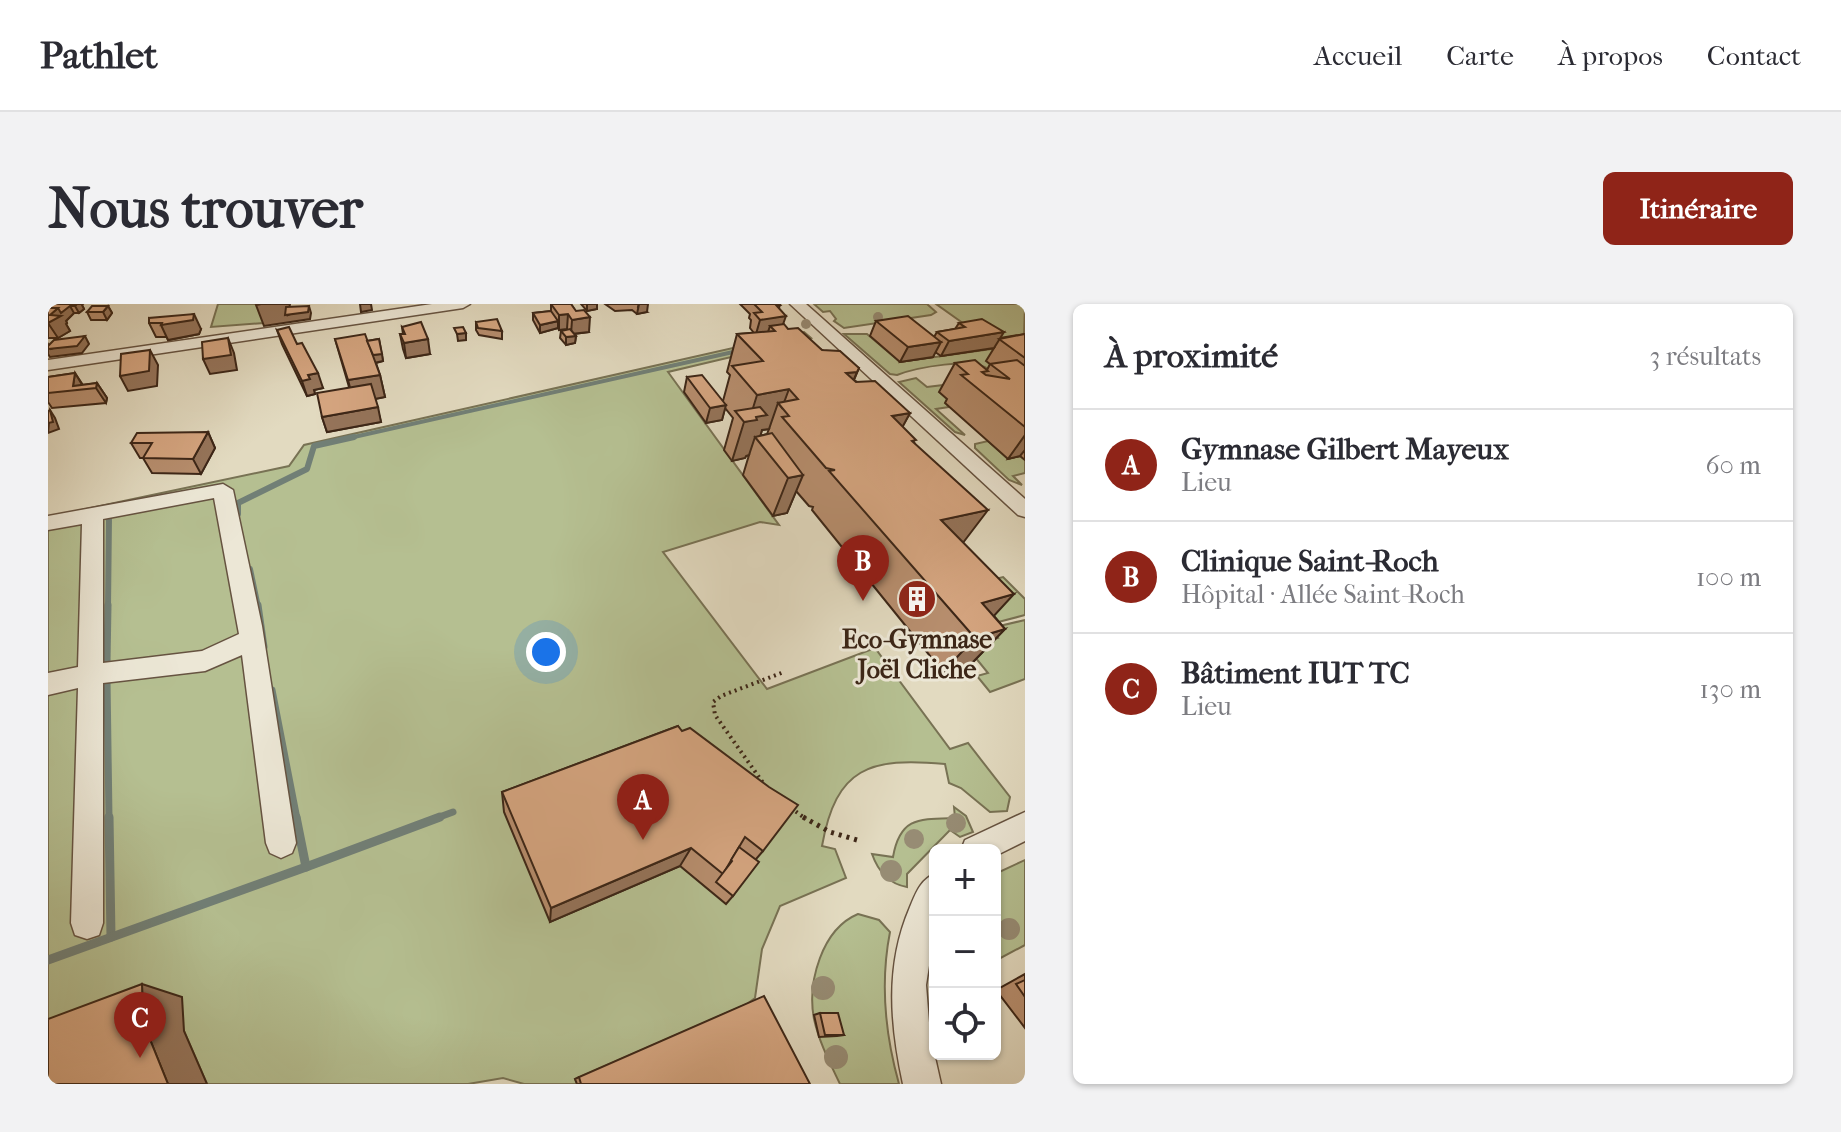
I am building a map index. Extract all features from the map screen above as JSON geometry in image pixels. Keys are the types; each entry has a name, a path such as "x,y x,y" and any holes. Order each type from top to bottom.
{"street":[{"path":"48,365 463,304"},
{"path":"797,304 1016,492 1025,510"},
{"path":"812,342 833,337"},
{"path":"48,523 223,490 281,843"},
{"path":"87,923 93,514"},
{"path":"48,684 93,674 205,661 250,640"},
{"path":"988,844 1025,826"},
{"path":"922,1084 913,1050 907,992 913,943 929,901"}],"path":[{"path":"766,788 715,715 713,702 721,696 784,672"},
{"path":"790,807 830,834 857,840"}],"green space":[{"path":"218,304 267,304 264,323 211,327"},
{"path":"814,304 927,304 936,312 844,328 834,321 836,319 830,311 823,312"},
{"path":"936,304 1025,304 1024,337 997,370 958,364 897,375 890,374 844,334 867,334 900,362 998,348"},
{"path":"804,332 811,338 668,372 779,525 760,522 663,552 767,689 875,648 950,749 968,743 1010,797 1007,811 990,812 961,788 949,783 945,764 896,763 861,773 847,783 837,799 822,846 835,849 846,878 780,906 762,949 755,998 575,1079 577,1084 524,1084 503,1078 468,1084 207,1084 184,1031 48,1084 48,517 289,466 304,445"},
{"path":"916,378 927,387 952,384 951,402 946,403 949,407 936,409 965,435 955,432 899,382"},
{"path":"988,441 1008,459 1020,456 1025,460 1025,473 1013,476 1022,485 1009,480 975,448 975,444"},
{"path":"1003,577 1025,599 1025,615 987,625 955,589"},
{"path":"1025,620 1025,679 990,692 977,676 988,673 966,646 998,638 991,628"},
{"path":"954,807 966,816 973,832 960,837 950,830 936,844 929,844 929,851 907,874 907,887 885,876 877,866 872,854 893,857 896,844 906,827 921,820 955,818"},
{"path":"1025,860 1025,945 1001,958 1001,916 1001,871"},
{"path":"858,914 879,920 890,932 885,970 886,1008 890,1046 899,1084 840,1084 814,1019 813,989 820,958 835,932 845,921"}],"building":[{"path":"53,304 77,304 61,313 58,308 49,308"},
{"path":"551,304 571,304 576,311 584,310 590,317 572,320 568,314 559,315"},
{"path":"754,304 779,304 776,305 786,316 760,320 754,313 762,312"},
{"path":"92,306 108,306 103,312 87,312"},
{"path":"309,306 308,312 285,315 286,307"},
{"path":"48,308 58,308 50,315 61,316 48,323"},
{"path":"551,311 558,321 540,325 533,313"},
{"path":"194,314 193,320 161,325 149,323 149,318"},
{"path":"908,316 941,342 908,347 876,321"},
{"path":"497,319 502,331 478,328 476,322"},
{"path":"982,319 1004,332 949,341 937,332 965,327 959,323"},
{"path":"421,322 428,339 404,343 400,334 405,334 402,327"},
{"path":"784,324 788,329 798,328 822,350 840,351 859,368 857,372 846,373 856,382 875,381 910,413 892,416 916,440 912,441 988,510 941,520 1014,594 982,603 1005,629 975,638 829,471 835,470 826,468 782,417 789,416 778,403 798,399 789,389 757,395 732,366 763,361 737,334 775,331 770,326"},
{"path":"289,327 297,344 302,343 318,373 308,375 310,379 302,381 277,330"},
{"path":"463,327 466,333 457,334 454,328"},
{"path":"570,329 576,336 566,337 561,331"},
{"path":"365,334 380,375 348,380 335,339"},
{"path":"1025,334 1025,358 999,339"},
{"path":"85,336 77,346 48,349 54,340"},
{"path":"228,338 231,355 203,359 202,342"},
{"path":"379,339 382,354 373,355 367,341"},
{"path":"150,350 149,371 120,376 121,354"},
{"path":"975,360 988,371 982,372 986,375 1010,379 990,364 1017,360 1025,366 1025,427 961,375 968,374 955,363"},
{"path":"75,373 73,386 97,383 96,388 48,393 48,377"},
{"path":"702,375 726,405 710,408 687,377"},
{"path":"371,384 378,407 322,417 317,393"},
{"path":"760,407 767,415 756,417 757,420 744,422 735,411"},
{"path":"48,411 53,422 48,423"},
{"path":"208,432 193,459 143,458 152,443 131,443 137,433"},
{"path":"772,433 803,475 788,478 755,437"},
{"path":"678,726 682,731 690,728 798,805 763,851 745,837 723,874 691,848 551,908 502,792"},
{"path":"739,847 759,862 733,896 716,882"},
{"path":"1025,980 1025,997 1016,984"},
{"path":"142,984 143,1022 168,1084 48,1084 48,1019"},
{"path":"764,996 810,1084 581,1084 579,1077"},
{"path":"820,1013 838,1013 844,1035 825,1035"}],"waterway":[{"path":"345,439 742,350"},
{"path":"238,514 238,503 307,469 314,446 354,437"},
{"path":"108,607 109,517"},
{"path":"250,569 258,607"},
{"path":"107,662 108,605"},
{"path":"258,605 264,647"},
{"path":"107,679 109,819"},
{"path":"272,690 297,819"},
{"path":"434,819 453,812"},
{"path":"109,817 111,937"},
{"path":"296,817 306,867"},
{"path":"306,867 440,817"},
{"path":"48,960 306,867"}],"place":[{"name":"Eco-Gymnase Joël Cliche","path":"917,599"},
{"name":"Clinique Saint-Roch","path":"863,601"},
{"name":"Gymnase Gilbert Mayeux","path":"643,840"},
{"name":"Bâtiment IUT TC","path":"140,1058"}]}
